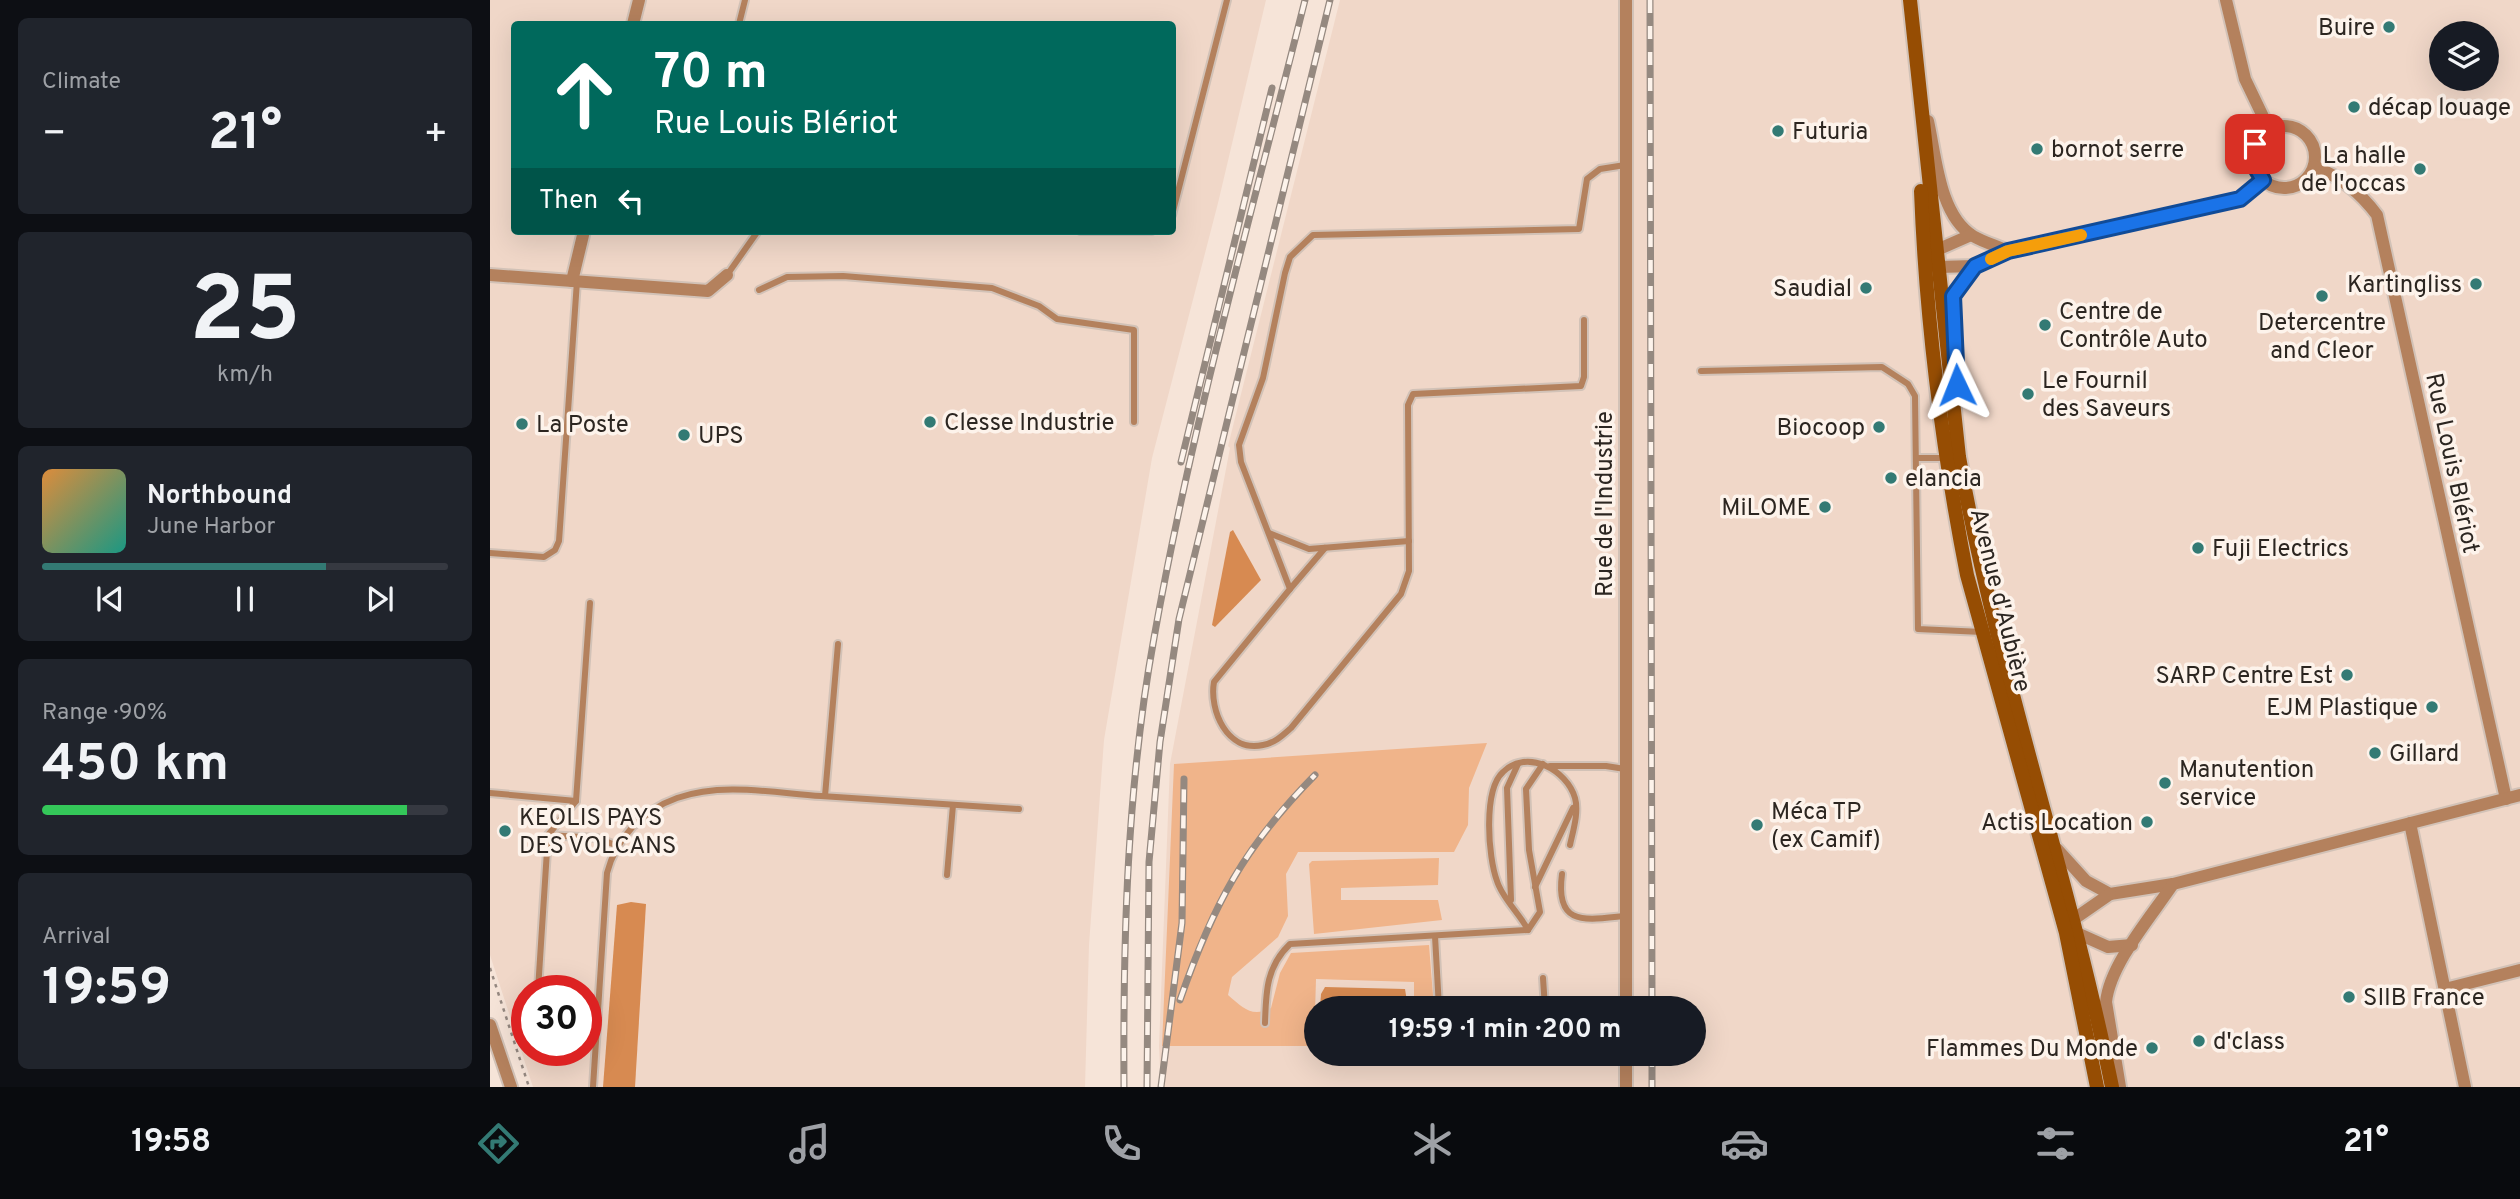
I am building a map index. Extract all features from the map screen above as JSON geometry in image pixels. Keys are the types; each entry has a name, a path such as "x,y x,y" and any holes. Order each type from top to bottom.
{"main road":[{"name":"Avenue d'Aubière","path":"1910,0 1930,253 1952,457 1989,631 2073,933 2112,1087"},
{"name":"Avenue d'Aubière","path":"1930,253 1938,267 1952,457"},
{"name":"Avenue d'Aubière","path":"1989,631 2057,849 2074,919 2073,933 2098,1087"}],"street":[{"path":"634,21 639,0"},
{"name":"Rue de l'Industrie","path":"1626,0 1626,996"},
{"path":"2227,0 2245,79 2269,130"},
{"name":"Avenue d'Aubière","path":"1917,73 1947,199 1958,221 1971,235"},
{"path":"2279,126 2300,130 2313,145 2315,166 2310,175 2293,188 2272,186 2263,180 2253,163 2252,153 2261,135 2269,130 2279,126"},
{"name":"Rue Louis Blériot","path":"2315,166 2351,186 2377,215 2506,799"},
{"path":"1930,253 1971,235 2008,251 2240,199 2263,180"},
{"path":"574,281 583,235"},
{"name":"Avenue d'Aubière","path":"1952,457 1953,296 1975,266 2008,251"},
{"path":"1938,267 1975,266"},
{"path":"490,275 708,291 727,275"},
{"path":"2074,919 2110,894 2172,884 2520,795"},
{"path":"2410,823 2465,1087"},
{"path":"2057,849 2086,881 2110,894"},
{"path":"2120,1087 2106,1002 2108,989 2132,945 2172,884"},
{"path":"2073,933 2108,947 2132,945"},
{"path":"2445,989 2520,970"},
{"path":"490,1025 511,1087"},
{"path":"1626,1066 1626,1087"}],"lane":[{"path":"740,21 745,0"},
{"path":"1176,199 1227,0"},
{"path":"1290,589 1241,462 1239,445 1263,378 1290,257 1313,235 1579,229 1587,179 1600,169 1625,165"},
{"path":"727,275 755,235"},
{"path":"759,290 787,278 843,276 992,288 1039,306 1057,319 1134,330 1134,422"},
{"path":"490,553 544,557 555,550 559,541 574,281"},
{"path":"1326,548 1214,682 1211,699 1214,712 1221,725 1247,744 1262,746 1278,739 1291,728 1401,594 1407,583 1408,405 1413,394 1581,386 1584,377 1584,320"},
{"path":"1701,371 1882,367 1908,384 1915,396 1918,629 1989,631"},
{"path":"1916,458 1952,457"},
{"path":"1268,532 1281,540 1308,549 1409,541"},
{"path":"539,975 548,835 576,801 590,603"},
{"path":"825,796 838,643"},
{"path":"1528,930 1497,883 1489,813 1500,773 1518,764 1606,766 1625,769"},
{"path":"1511,902 1507,788 1518,764"},
{"path":"1545,765 1568,782 1576,800 1570,845"},
{"path":"1528,930 1540,912 1529,850 1526,789 1545,765"},
{"path":"600,975 607,873 618,846 636,823 654,809 677,798 707,790 1019,809"},
{"path":"490,793 576,801"},
{"path":"1535,887 1570,820 1576,800"},
{"path":"947,875 953,805"},
{"path":"548,835 597,838 618,846"},
{"path":"1562,874 1560,900 1564,910 1572,916 1585,919 1625,916"},
{"path":"1265,1023 1266,990 1271,967 1290,944 1528,930"},
{"path":"1435,936 1438,996"},
{"path":"1543,978 1544,996"},
{"path":"593,1087 594,1066"}],"path":[{"path":"490,968 529,1087"}],"shaded area":[{"path":"490,0 1266,0 1218,203 1152,458 1104,740 1089,945 1085,1087 533,1087 526,1066 602,1066 602,975 511,975 511,1019 490,955"},
{"path":"1340,0 2520,0 2520,1087 1161,1087 1159,1046 1170,764 1230,448 1228,446"},
{"path":"1233,530 1261,580 1215,627 1212,625 1230,532"},
{"path":"1487,743 1469,788 1468,825 1454,852 1298,852 1286,874 1288,916 1278,937 1232,977 1228,995 1253,1012 1271,1008 1280,973 1291,953 1429,945 1433,996 1414,996 1414,982 1316,979 1315,996 1304,996 1304,1046 1162,1046 1174,764"},
{"path":"1439,858 1438,885 1341,888 1341,900 1438,900 1442,920 1314,934 1309,864 1312,861"},
{"path":"631,902 646,904 635,1087 603,1087 617,905"},
{"path":"1325,987 1405,989 1406,996 1321,996"}],"railway":[{"path":"1124,1087 1128,862 1138,750 1154,638 1186,478 1305,0"},
{"path":"1147,1087 1149,862 1160,742 1179,619 1330,0"},
{"path":"1650,0 1652,996"},
{"path":"1181,462 1272,88"},
{"path":"1180,1000 1205,935 1233,879 1269,827 1315,775"},
{"path":"1161,1087 1182,923 1184,779"},
{"path":"1652,1066 1652,1087"}],"slow traffic":[{"path":"1991,259 2008,251 2081,235"}],"place":[{"name":"Buire","path":"2389,27"},
{"name":"décap louage","path":"2354,107"},
{"name":"Futuria","path":"1778,131"},
{"name":"bornot serre","path":"2037,149"},
{"name":"La halle de l'occas","path":"2420,169"},
{"name":"Kartingliss","path":"2476,284"},
{"name":"Saudial","path":"1866,288"},
{"name":"Detercentre and Cleor","path":"2322,296"},
{"name":"Centre de Contrôle Auto","path":"2045,325"},
{"name":"Le Fournil des Saveurs","path":"2028,394"},
{"name":"Clesse Industrie","path":"930,422"},
{"name":"La Poste","path":"522,424"},
{"name":"Biocoop","path":"1879,427"},
{"name":"UPS","path":"684,435"},
{"name":"elancia","path":"1891,478"},
{"name":"MiLOME","path":"1825,507"},
{"name":"Fuji Electrics","path":"2198,548"},
{"name":"SARP Centre Est","path":"2347,675"},
{"name":"EJM Plastique","path":"2432,707"},
{"name":"Gillard","path":"2375,753"},
{"name":"Manutention service","path":"2165,783"},
{"name":"Actis Location","path":"2147,822"},
{"name":"Méca TP (ex Camif)","path":"1757,825"},
{"name":"KEOLIS PAYS DES VOLCANS","path":"505,831"},
{"name":"SIIB France","path":"2349,997"},
{"name":"d'class","path":"2199,1041"},
{"name":"Flammes Du Monde","path":"2152,1048"}],"route":[{"path":"1957,385 1953,296 1975,266 2008,251 2240,199 2263,180 2256,173 2253,163 2255,144"}]}
